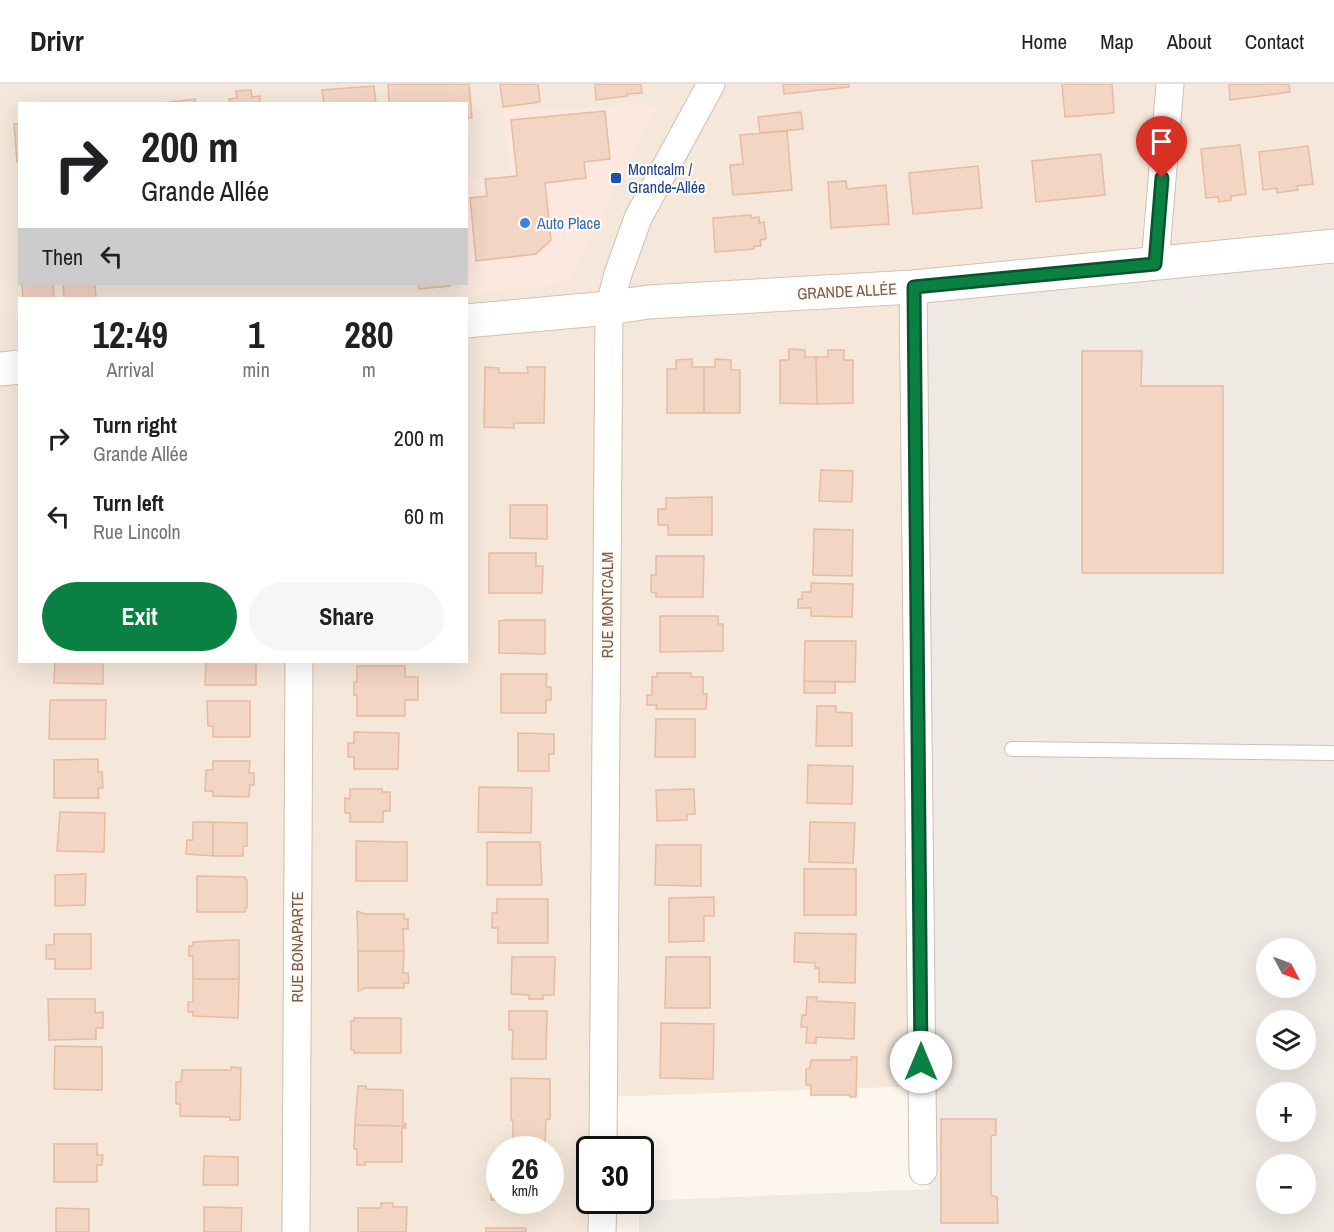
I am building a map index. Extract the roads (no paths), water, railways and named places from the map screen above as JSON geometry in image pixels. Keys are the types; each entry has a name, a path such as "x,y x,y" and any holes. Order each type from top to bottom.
{"main road":[{"name":"GRANDE ALLÉE","path":"468,321 609,308 648,302 914,287 1334,246"},
{"path":"0,369 18,367"}],"street":[{"name":"RUE MONTCALM","path":"603,1136 609,308 618,274 638,218 711,84"},
{"path":"1155,264 1170,84"},
{"path":"914,287 923,1171"},
{"name":"RUE BONAPARTE","path":"296,1232 299,663"},
{"path":"602,1232 603,1214"}],"lane":[{"path":"1012,749 1334,753"}],"place":[{"name":"Montcalm / Grande-Allée","path":"616,178"},
{"name":"Auto Place","path":"525,223"}]}
